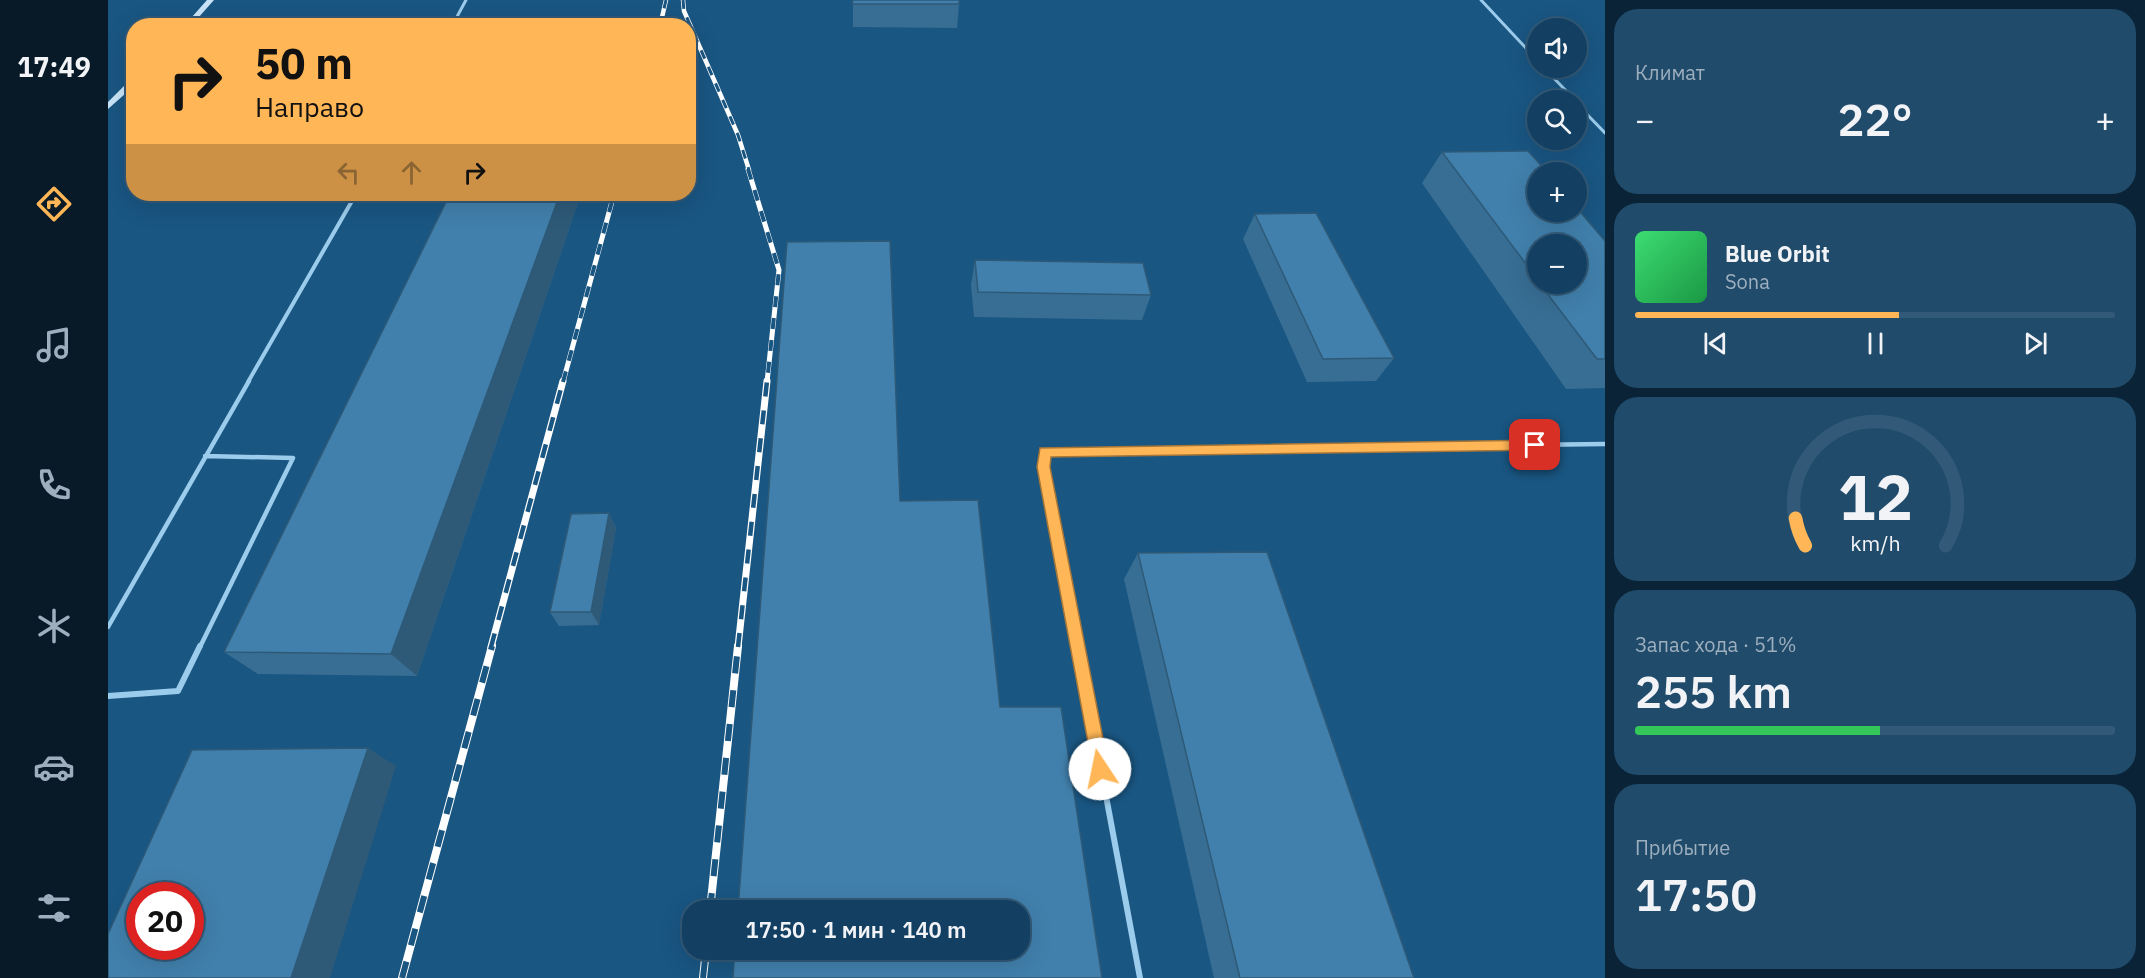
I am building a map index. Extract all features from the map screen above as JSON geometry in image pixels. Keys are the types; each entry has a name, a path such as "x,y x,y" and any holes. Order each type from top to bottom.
{"street":[{"path":"194,18 211,0"},
{"path":"108,107 126,89"}],"lane":[{"path":"456,18 466,0"},
{"path":"1481,0 1527,49"},
{"path":"1554,78 1565,90"},
{"path":"1587,113 1605,133"},
{"path":"108,627 352,201"},
{"path":"1140,978 1046,479 1045,451 1605,444"},
{"path":"108,696 177,690 293,458 205,456"}],"building":[{"path":"853,0 959,0 959,4 852,4"},
{"path":"1528,151 1538,162 1527,162 1527,222 1587,222 1587,220 1605,241 1605,359 1597,359 1548,294 1587,294 1587,234 1527,234 1527,265 1442,152"},
{"path":"447,201 557,201 391,654 224,652"},
{"path":"1316,213 1394,358 1323,359 1255,214"},
{"path":"890,241 900,501 978,500 1000,707 1061,707 1102,978 733,978 734,960 1030,960 1030,900 739,900 787,242"},
{"path":"975,260 1143,263 1151,295 978,292"},
{"path":"609,513 591,612 550,612 571,514"},
{"path":"1267,552 1414,978 1240,978 1138,553"},
{"path":"368,748 291,978 108,978 108,934 126,895 126,960 204,960 204,882 132,882 192,750"}],"railway":[{"path":"662,18 666,0"},
{"path":"683,0 687,18"},
{"path":"696,39 738,135 749,170"},
{"path":"748,169 779,270 767,382"},
{"path":"563,382 612,201"},
{"path":"491,647 563,381"},
{"path":"738,647 767,381"},
{"path":"402,978 492,646"},
{"path":"711,900 738,646"},
{"path":"703,978 705,960"}],"route":[{"path":"1100,769 1044,467 1045,451 1535,445"}]}
